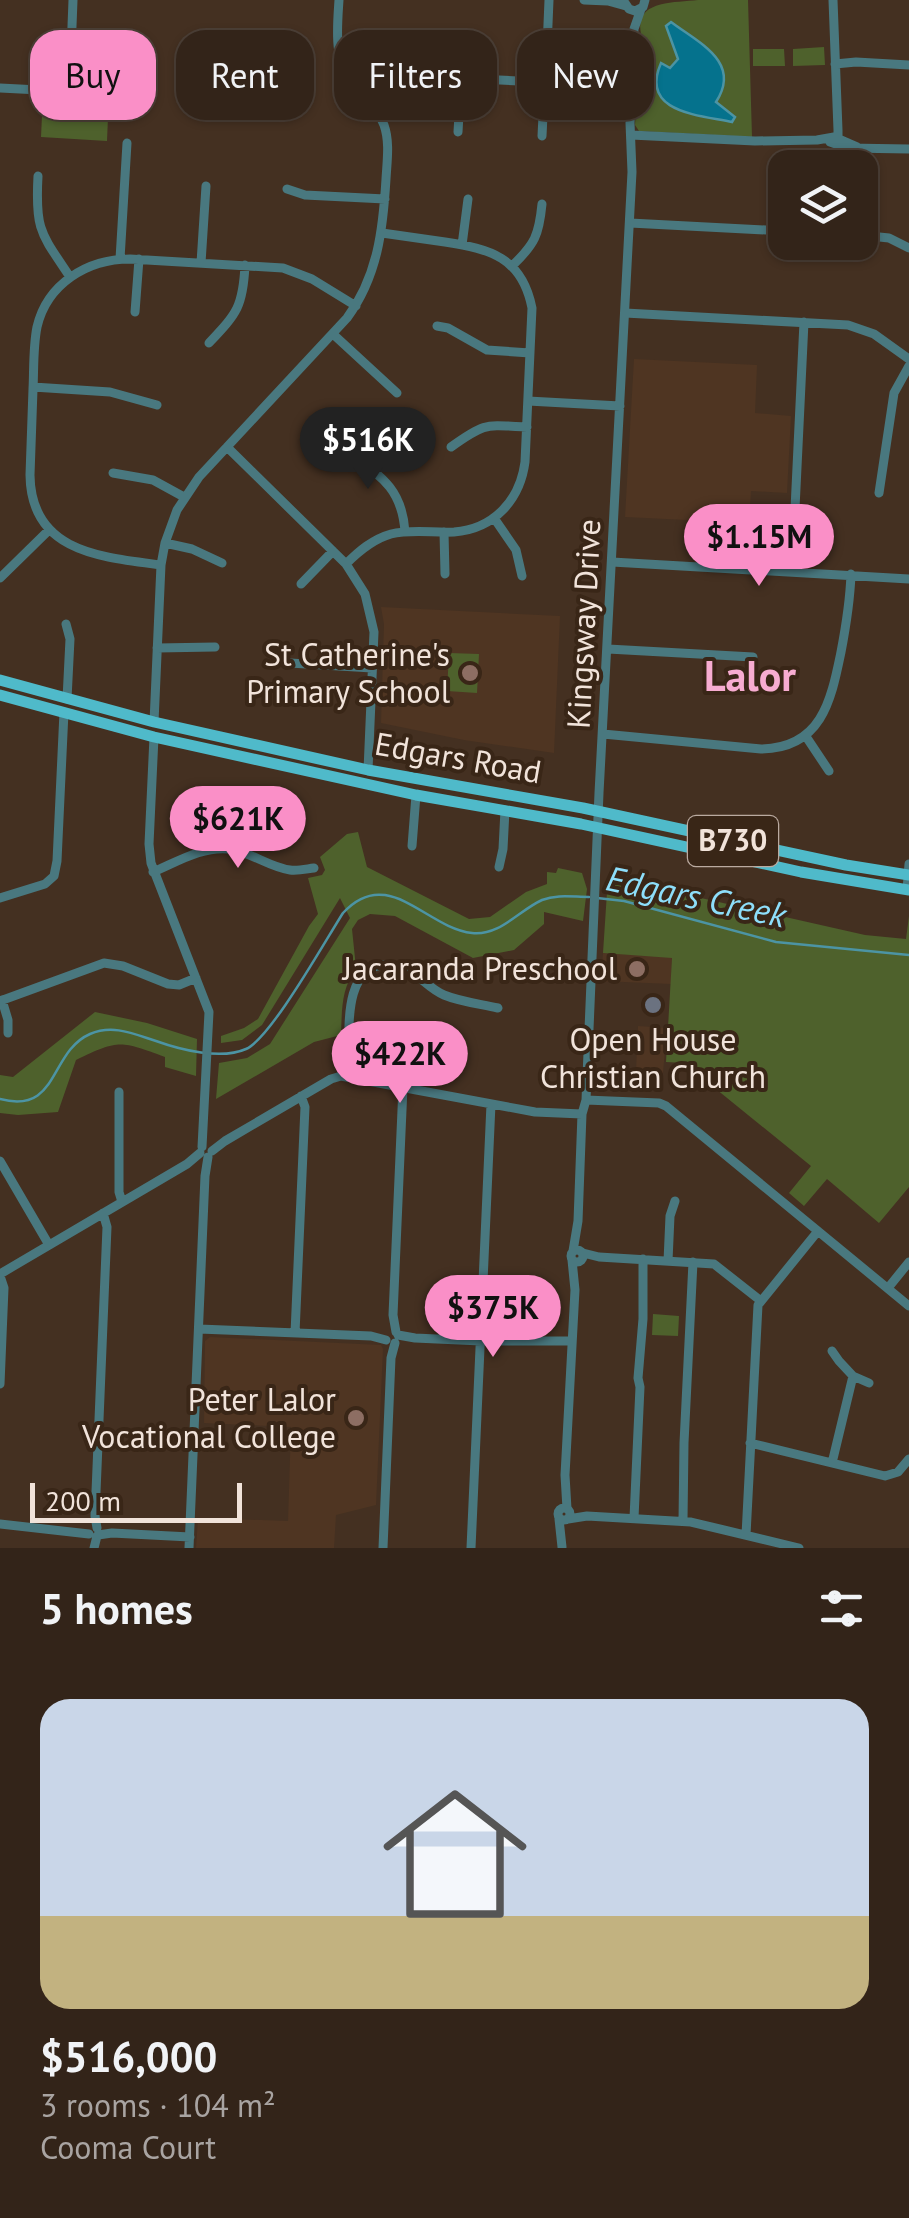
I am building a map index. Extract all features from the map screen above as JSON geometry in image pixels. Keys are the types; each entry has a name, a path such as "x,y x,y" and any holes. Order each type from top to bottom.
{"main road":[{"name":"Edgars Road","path":"0,680 154,722 368,770 598,811 846,866 909,875"},
{"name":"Edgars Road","path":"0,695 154,737 416,795 908,890"},
{"path":"262,761 264,746"},
{"path":"464,803 466,788"}],"street":[{"path":"0,88 66,88 70,78 73,0 60,0"},
{"path":"337,30 339,0"},
{"path":"548,30 549,0"},
{"path":"584,0 610,0 635,11 656,0"},
{"path":"832,0 836,139"},
{"name":"Kingsway Drive","path":"562,1548 630,223 634,29 627,5"},
{"name":"Kingsway Drive","path":"634,29 643,5"},
{"path":"835,61 909,65"},
{"path":"154,722 165,543 184,497 199,476 334,335 356,306 372,273 382,233 387,143 381,120"},
{"path":"458,120 458,132"},
{"path":"542,136 543,120"},
{"path":"631,135 755,142 836,139 857,147 909,150"},
{"path":"120,259 127,143"},
{"path":"38,176 38,224 70,277"},
{"path":"201,262 206,186"},
{"path":"287,189 306,194 385,198"},
{"path":"462,245 468,199"},
{"path":"512,266 535,240 542,204"},
{"path":"630,223 768,230"},
{"path":"346,564 370,543 392,534 473,528 494,518 509,505 522,480 532,308 524,283 512,266 494,253 382,233"},
{"path":"878,236 909,248"},
{"path":"136,312 139,259"},
{"path":"161,565 74,547 49,530 35,511 31,494 35,344 38,322 51,296 70,277 93,264 139,259 283,268 304,274 356,306"},
{"path":"209,343 239,308 245,265"},
{"path":"625,313 856,326 874,334 909,362 894,393 878,493"},
{"path":"792,572 804,322"},
{"path":"438,326 487,350 530,353"},
{"path":"334,335 397,393"},
{"path":"34,388 110,392 157,405"},
{"path":"528,401 620,406"},
{"path":"452,447 486,426 527,427"},
{"path":"227,448 346,564 360,584 374,632 368,770"},
{"path":"342,448 393,489 402,509 405,532"},
{"path":"114,472 153,480 184,497"},
{"path":"494,518 516,550 522,576"},
{"path":"0,578 49,530"},
{"path":"444,532 445,574"},
{"path":"165,543 192,548 222,563"},
{"path":"301,584 333,551"},
{"path":"612,562 909,579"},
{"path":"603,734 760,749 780,747 805,736 821,719 831,700 849,609 851,574"},
{"path":"66,624 70,640 68,699"},
{"path":"157,648 215,647"},
{"path":"608,649 753,656"},
{"path":"290,663 372,668"},
{"path":"0,898 45,884 54,876 58,860 64,712"},
{"path":"805,736 830,771"},
{"path":"0,1527 93,1530 190,1543 209,1012 153,872 149,844 154,737"},
{"path":"412,846 416,795"},
{"path":"498,867 504,849 505,810"},
{"path":"153,872 200,852 219,849 237,850 284,869 314,868"},
{"path":"908,890 909,864"},
{"path":"8,1033 1,1001 104,964 116,964 174,985 196,978"},
{"path":"350,1077 350,1000 356,984 370,970 398,966 442,995 498,1008"},
{"path":"0,1384 4,1284 0,1275 330,1079 350,1077 534,1112 582,1114"},
{"path":"383,1548 403,1087"},
{"path":"119,1092 122,1202"},
{"path":"296,1333 306,1108 301,1096"},
{"path":"586,1100 666,1106 909,1306"},
{"path":"471,1548 491,1104"},
{"path":"0,1161 49,1245"},
{"path":"668,1260 670,1216 675,1201"},
{"path":"93,1548 107,1228 103,1213"},
{"path":"746,1535 757,1316 761,1301 818,1231"},
{"path":"579,1256 718,1266 761,1301"},
{"path":"634,1518 642,1259"},
{"path":"683,1521 693,1262"},
{"path":"888,1288 909,1262"},
{"path":"199,1329 572,1341"},
{"path":"832,1350 853,1376 869,1382"},
{"path":"832,1463 853,1376"},
{"path":"750,1443 890,1476 909,1458"},
{"path":"565,1515 683,1521 799,1548"}],"shaded area":[{"path":"634,359 757,365 755,413 791,416 787,493 751,491 749,523 625,517"},
{"name":"St Catherine's Primary School","path":"381,607 560,616 554,753 381,723"},
{"name":"Jacaranda Preschool","path":"603,953 672,957 671,984 601,981"},
{"path":"638,1026 667,1028 663,1073 636,1071"},
{"path":"490,1301 525,1302 523,1333 488,1332"},
{"path":"210,1337 381,1345 376,1505 336,1515 334,1548 196,1548 198,1518 288,1521 291,1427 204,1423 205,1341"}],"green space":[{"path":"748,0 752,137 639,131 635,125 635,120 654,120 654,30 641,30 640,23 649,9 667,3"},
{"path":"824,47 825,65 793,66 793,49"},
{"path":"753,49 784,49 785,66 753,66"},
{"path":"42,120 108,120 107,141 41,137"},
{"path":"449,653 479,654 477,693 447,691"},
{"path":"358,832 367,867 469,919 490,917 526,892 547,884 547,872 556,873 558,868 582,873 587,889 583,921 544,912 544,924 514,950 473,958 395,916 370,914 358,920 352,929 356,968 345,992 341,1035 314,1042 216,1099 219,1063 247,1058 270,1044 350,918 340,898 262,1025 242,1040 221,1043 221,1036 258,1019 318,914 308,878 322,875 325,870 320,857 347,834"},
{"path":"608,877 865,935 906,939 909,916 909,1187 879,1223 827,1179 804,1206 789,1193 811,1166 684,1063 666,1062 672,958 603,953"},
{"path":"95,1012 197,1039 196,1076 165,1067 165,1057 129,1045 112,1046 76,1060 58,1112 0,1113 0,1075 13,1077"},
{"path":"653,1314 679,1316 678,1336 652,1335"}],"water":[{"path":"671,22 704,46 721,65 723,88 716,102 735,117 732,122 676,109 658,92 656,80 661,63 670,68 678,59 666,26"}],"waterway":[{"name":"Edgars Creek","path":"0,1099 19,1102 33,1098 44,1090 77,1043 99,1031 123,1031 201,1052 225,1054 246,1049 269,1027 343,913 360,900 391,896 455,929 482,933 500,927 542,900 589,897"},
{"name":"Edgars Creek","path":"597,898 624,901 776,942 909,955"}],"place":[{"name":"St Catherine's Primary School","path":"470,673"},
{"name":"Jacaranda Preschool","path":"637,969"},
{"name":"Open House Christian Church","path":"653,1005"},
{"name":"Peter Lalor Vocational College","path":"356,1418"}],"district":[{"name":"Lalor","path":"750,676"}]}
